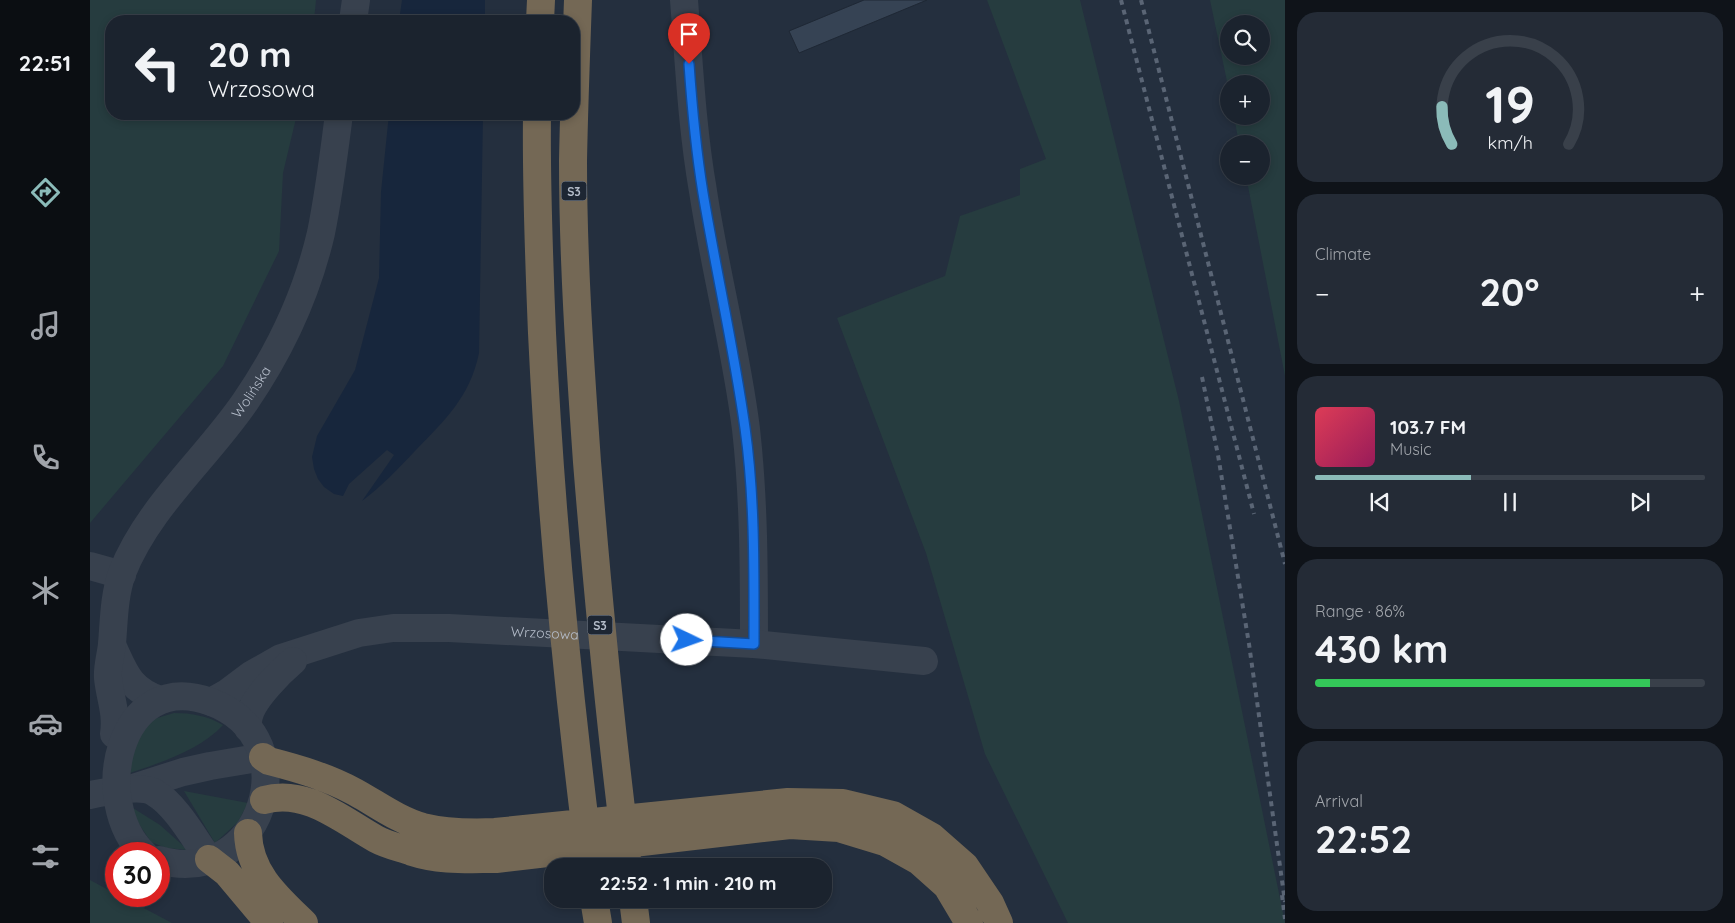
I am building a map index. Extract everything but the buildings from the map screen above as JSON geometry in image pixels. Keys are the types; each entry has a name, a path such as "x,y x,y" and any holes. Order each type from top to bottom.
{"highway":[{"path":"540,15 541,0"},
{"name":"S3","path":"578,0 578,15"},
{"path":"537,120 536,164 540,273 555,541 575,746 589,858"},
{"name":"S3","path":"574,120 573,163 581,382 598,605 627,858"},
{"path":"264,757 316,774 354,792 391,814 421,826 455,833 495,832 536,841"},
{"path":"264,800 280,797 295,798 311,803 328,810 378,840 415,853 454,860 496,859 536,841 674,825 788,802 843,803 893,815 932,837 964,866 990,903 999,923"},
{"path":"674,825 790,825 839,828 885,842 919,862 947,886 969,923"},
{"path":"248,833 248,846 253,862 259,872 275,894 304,923"},
{"path":"209,860 227,873 269,923"},
{"path":"596,908 598,923"},
{"path":"634,908 636,923"}],"street":[{"path":"354,15 356,0"},
{"path":"684,0 695,132 702,184 746,429 754,550 754,644"},
{"name":"Wolińska","path":"114,734 115,712 107,676 112,645 115,602 122,575 132,550 149,524 245,402 274,355 294,314 310,271 321,233 338,120"},
{"path":"90,566 122,575"},
{"name":"Wrzosowa","path":"211,702 251,675 281,658 359,633 393,628 450,628 754,644 924,661"},
{"name":"Wolińska","path":"112,645 129,680 146,695 160,700"},
{"name":"Wrzosowa","path":"248,728 249,715 266,688 283,670 313,648"},
{"path":"128,842 109,827 106,812 95,788 103,757 114,734 130,716 160,700 186,697 211,702 233,714 248,728 255,738 264,757 266,776 264,800 258,817 248,833 226,851 209,860 186,863 170,861"},
{"path":"133,788 183,772 264,757"},
{"path":"95,788 133,788 154,792 175,811 209,860"}],"green space":[{"path":"90,0 316,0 315,15 105,15 105,120 296,120 283,173 279,251 223,366 90,523"},
{"path":"987,0 1080,0 1179,401 1285,923 1068,923 985,754 926,553 837,318 945,276 960,216 1020,195 1020,169 1046,159"},
{"path":"1210,0 1285,0 1285,376 1248,185 1270,185 1270,135 1237,135 1236,125 1270,125 1270,75 1226,75 1224,65 1270,65 1270,15 1220,15 1220,48"},
{"path":"174,713 200,716 212,719 223,725 213,735 187,751 115,778 120,754 154,719"},
{"path":"184,791 248,803 238,822 215,843"},
{"path":"125,803 160,825 188,850 170,848 170,842 151,842"},
{"path":"90,880 105,888 105,907 142,907 172,923 90,923"}],"water":[{"path":"402,0 485,0 485,15 400,15"},
{"path":"388,120 483,120 479,353 475,369 463,395 446,418 396,471 362,501 394,455 387,450 349,484 343,496 334,494 324,487 314,469 312,457 317,436 355,370 379,278 381,192"}],"railway":[{"path":"1121,0 1254,514"},
{"path":"1141,0 1285,564"},
{"path":"1202,377 1218,455 1249,644 1285,902"},
{"path":"1282,895 1285,919"}],"route":[{"path":"687,640 754,644 754,550 746,429 703,192 689,64"}]}
